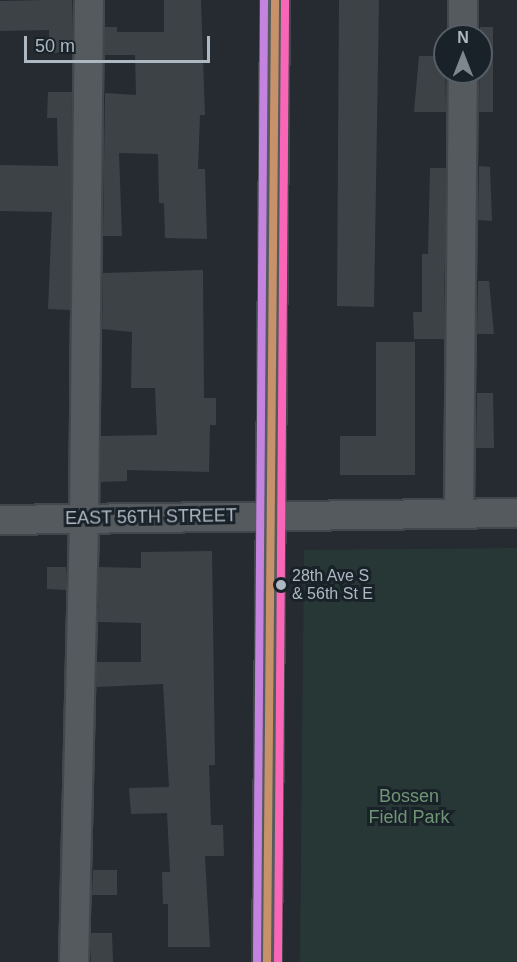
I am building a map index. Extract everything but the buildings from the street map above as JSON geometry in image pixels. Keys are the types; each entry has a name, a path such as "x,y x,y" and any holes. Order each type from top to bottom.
{"street":[{"path":"74,962 84,518 89,0"},
{"path":"267,962 268,514 275,0"},
{"path":"463,0 463,24"},
{"path":"459,514 462,84"},
{"name":"EAST 56TH STREET","path":"0,520 268,514 517,513"}],"green space":[{"name":"Bossen Field Park","path":"517,548 517,962 300,962 304,550"}],"transit line":[{"path":"257,962 264,0"},
{"path":"267,962 275,0"},
{"path":"278,962 285,0"}],"place":[{"name":"28th Ave S & 56th St E","path":"281,585"}]}
